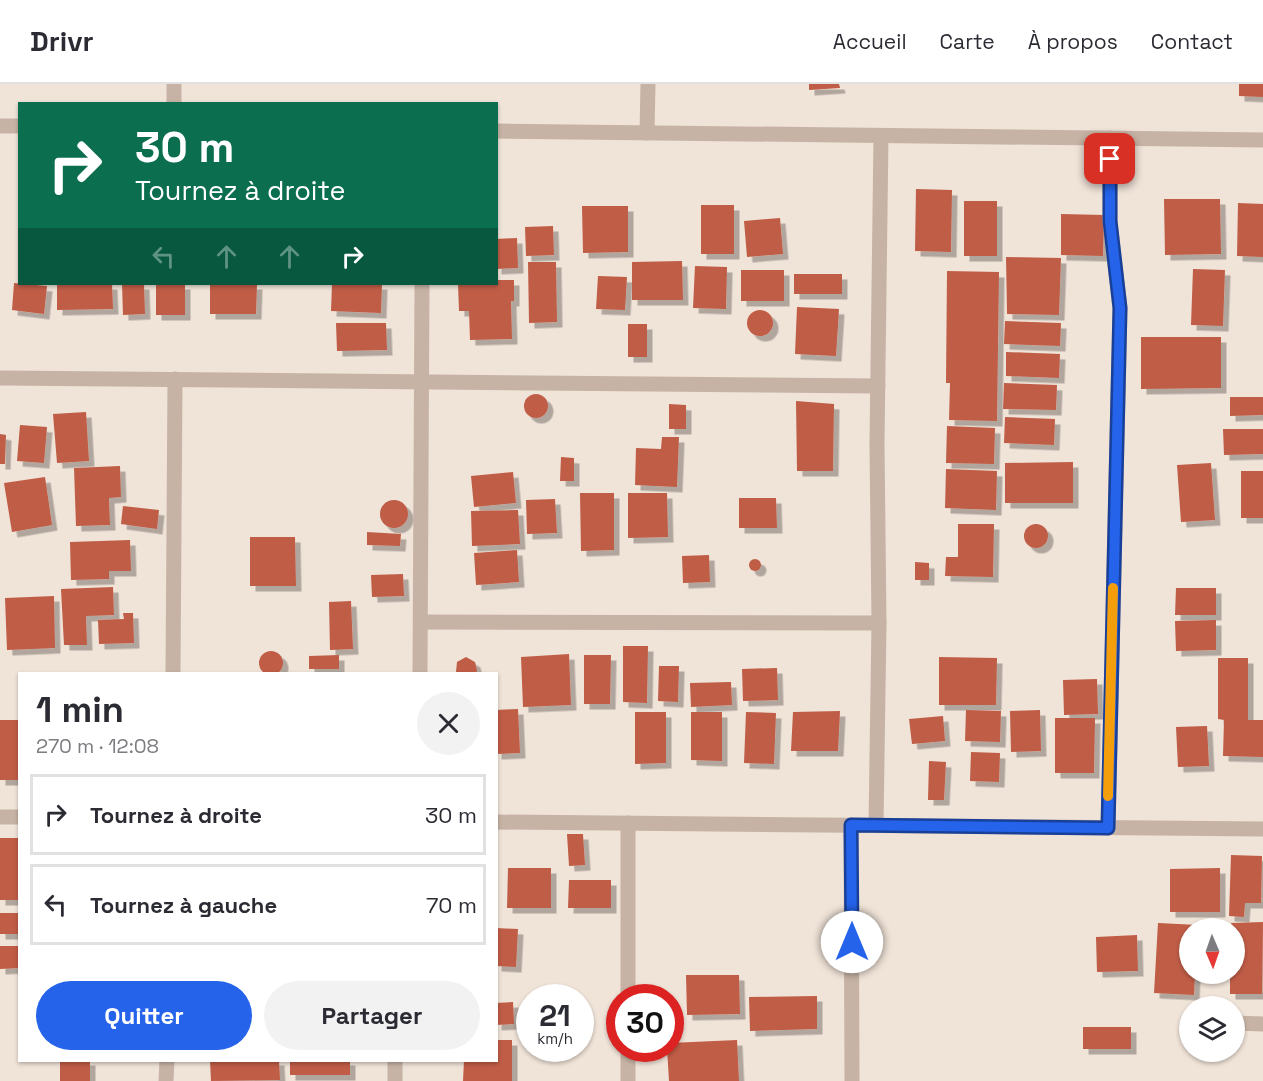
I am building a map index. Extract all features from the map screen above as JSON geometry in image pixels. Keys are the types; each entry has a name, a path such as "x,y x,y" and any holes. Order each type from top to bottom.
{"street":[{"path":"174,84 174,102"},
{"path":"647,133 648,84"},
{"path":"0,126 18,126"},
{"path":"498,131 1263,140"},
{"path":"876,825 881,136"},
{"path":"1108,828 1120,308 1110,221 1110,138"},
{"path":"420,672 422,285"},
{"path":"0,378 878,386"},
{"path":"172,672 175,379"},
{"path":"421,622 879,623"},
{"path":"0,817 18,817"},
{"path":"498,822 1263,829"},
{"path":"628,823 628,984"},
{"path":"851,825 852,1081"},
{"path":"1245,1023 1263,1024"},
{"path":"166,1081 167,1062"},
{"path":"395,1062 395,1081"},
{"path":"628,1062 628,1081"}],"building":[{"path":"809,84 839,84 840,88 809,90"},
{"path":"1239,84 1263,84 1263,97 1239,96"},
{"path":"916,189 952,190 951,252 915,251"},
{"path":"1164,199 1220,199 1221,254 1165,255"},
{"path":"964,201 997,201 997,256 964,256"},
{"path":"1238,203 1263,204 1263,257 1237,256"},
{"path":"701,205 734,205 734,254 701,254"},
{"path":"582,206 628,206 628,252 583,253"},
{"path":"1061,214 1104,215 1103,256 1061,255"},
{"path":"780,218 783,254 747,257 744,221"},
{"path":"553,226 554,255 526,256 525,227"},
{"path":"517,238 518,268 498,269 498,239"},
{"path":"1006,257 1061,258 1059,315 1007,314"},
{"path":"682,261 683,300 632,300 632,262"},
{"path":"528,262 556,262 557,322 529,323"},
{"path":"695,266 727,267 726,309 693,308"},
{"path":"1193,269 1225,270 1223,326 1191,325"},
{"path":"741,270 784,270 784,301 741,301"},
{"path":"947,271 999,272 997,421 949,420 950,383 946,383"},
{"path":"794,274 842,274 842,294 794,294"},
{"path":"598,276 627,277 625,310 596,309"},
{"path":"498,280 514,280 514,301 511,301 512,339 470,340 469,311 459,311 458,285 498,285"},
{"path":"14,283 47,286 44,314 12,310"},
{"path":"57,285 112,285 113,309 57,310"},
{"path":"122,285 144,285 145,314 123,315"},
{"path":"156,285 185,285 185,315 156,315"},
{"path":"210,285 257,285 256,314 210,314"},
{"path":"332,285 382,285 381,313 331,311"},
{"path":"797,307 839,309 836,356 795,354"},
{"path":"760,310 769,314 773,323 769,332 760,336 751,332 747,323 751,314"},
{"path":"1005,321 1061,323 1060,346 1004,344"},
{"path":"336,323 386,323 387,350 337,351"},
{"path":"628,324 647,324 647,357 628,357"},
{"path":"1141,337 1221,337 1221,388 1141,389"},
{"path":"1006,352 1060,354 1059,378 1006,376"},
{"path":"1004,383 1057,385 1056,410 1003,409"},
{"path":"536,394 545,397 548,406 545,415 536,418 527,415 524,406 527,397"},
{"path":"1230,397 1263,397 1263,415 1230,416"},
{"path":"796,401 834,404 833,471 797,471"},
{"path":"669,404 686,405 686,429 669,429"},
{"path":"86,412 89,461 57,463 53,414"},
{"path":"1005,417 1055,419 1054,445 1004,443"},
{"path":"20,425 47,427 44,463 17,461"},
{"path":"947,426 995,428 994,464 946,463"},
{"path":"1223,429 1263,429 1263,454 1224,455"},
{"path":"0,434 6,435 5,464 0,464"},
{"path":"662,437 679,437 677,487 635,485 636,448 661,449"},
{"path":"561,457 574,458 574,481 560,481"},
{"path":"1073,462 1073,503 1005,503 1005,463"},
{"path":"1211,463 1215,520 1181,522 1177,465"},
{"path":"120,466 121,497 109,498 110,525 76,526 74,468"},
{"path":"946,469 997,471 996,510 945,508"},
{"path":"1241,471 1263,471 1263,518 1241,518"},
{"path":"513,472 516,503 474,507 471,476"},
{"path":"45,477 52,525 12,532 4,483"},
{"path":"580,493 614,493 614,550 581,551"},
{"path":"628,493 667,493 668,537 628,538"},
{"path":"739,498 776,498 777,528 739,528"},
{"path":"555,499 557,533 527,534 526,500"},
{"path":"394,500 404,504 408,514 404,524 394,528 384,524 380,514 384,504"},
{"path":"123,506 159,510 157,529 121,524"},
{"path":"518,510 520,544 472,546 471,511"},
{"path":"958,524 994,524 993,577 945,576 946,557 958,557"},
{"path":"1036,524 1045,527 1048,536 1045,545 1036,548 1027,545 1024,536 1027,527"},
{"path":"367,532 401,534 400,546 367,545"},
{"path":"250,537 295,537 296,586 250,586"},
{"path":"130,540 131,571 109,571 109,579 71,580 70,542"},
{"path":"517,550 519,582 476,585 474,553"},
{"path":"709,555 710,582 683,583 682,556"},
{"path":"757,559 761,565 757,571 753,571 749,563"},
{"path":"915,562 929,563 929,580 915,580"},
{"path":"403,574 404,596 372,597 371,575"},
{"path":"113,587 114,615 86,616 87,645 64,645 61,589"},
{"path":"1176,588 1216,588 1216,615 1175,615"},
{"path":"54,596 55,648 7,650 5,598"},
{"path":"351,601 353,649 330,650 329,602"},
{"path":"123,613 133,613 134,643 99,644 98,620 124,619"},
{"path":"1216,620 1216,650 1176,651 1175,621"},
{"path":"623,646 648,646 647,703 623,702"},
{"path":"266,652 276,652 282,658 282,668 278,672 264,672 260,668 260,658"},
{"path":"569,654 571,705 523,707 521,657"},
{"path":"339,655 339,669 309,669 309,656"},
{"path":"584,655 611,655 610,704 584,704"},
{"path":"466,657 475,662 476,672 456,672 457,662"},
{"path":"939,657 997,658 996,705 939,705"},
{"path":"1218,658 1248,658 1248,720 1263,720 1263,757 1223,756 1224,720 1218,719"},
{"path":"659,666 679,666 678,702 658,701"},
{"path":"777,668 778,700 743,701 742,669"},
{"path":"1097,679 1098,714 1064,715 1063,680"},
{"path":"731,682 732,705 691,707 690,683"},
{"path":"518,709 520,753 498,754 498,710"},
{"path":"966,710 1001,711 1000,742 965,741"},
{"path":"1040,710 1041,751 1011,752 1010,711"},
{"path":"840,711 838,751 791,751 793,712"},
{"path":"635,712 666,712 666,763 635,764"},
{"path":"691,712 722,712 722,761 691,760"},
{"path":"746,712 776,713 774,764 744,763"},
{"path":"943,716 945,741 912,744 909,719"},
{"path":"1055,718 1095,718 1094,773 1055,773"},
{"path":"0,720 18,720 18,780 0,780"},
{"path":"1207,726 1209,766 1178,767 1176,727"},
{"path":"971,752 1000,753 999,782 970,781"},
{"path":"929,761 946,762 944,800 928,800"},
{"path":"567,834 583,834 585,865 569,866"},
{"path":"0,838 18,838 18,900 0,900"},
{"path":"1231,855 1262,856 1261,903 1245,903 1244,917 1229,916"},
{"path":"508,868 551,868 551,908 507,908"},
{"path":"1220,868 1220,912 1170,912 1170,869"},
{"path":"569,880 611,880 611,908 568,908"},
{"path":"0,913 18,913 18,934 0,934"},
{"path":"1263,922 1262,994 1230,994 1230,984 1245,984 1245,923"},
{"path":"1158,923 1179,924 1179,984 1195,984 1194,995 1154,993"},
{"path":"498,928 518,929 516,967 498,966"},
{"path":"1137,935 1138,971 1097,972 1096,937"},
{"path":"0,946 18,946 18,968 0,969"},
{"path":"686,975 739,975 740,1014 687,1015"},
{"path":"817,996 817,1029 750,1031 749,997"},
{"path":"513,1002 514,1024 498,1025 498,1003"},
{"path":"1083,1027 1131,1027 1131,1049 1083,1049"},
{"path":"498,1040 512,1040 512,1081 463,1081 464,1062 498,1062"},
{"path":"737,1040 739,1081 669,1081 668,1062 684,1062 684,1042"},
{"path":"60,1062 90,1062 90,1081 60,1081"},
{"path":"210,1062 279,1062 280,1080 211,1081"},
{"path":"290,1062 350,1062 350,1075 290,1075"}],"slow traffic":[{"path":"1108,796 1113,588"}],"route":[{"path":"852,942 851,825 1108,828 1120,308 1118,281 1111,245 1110,159"}]}
